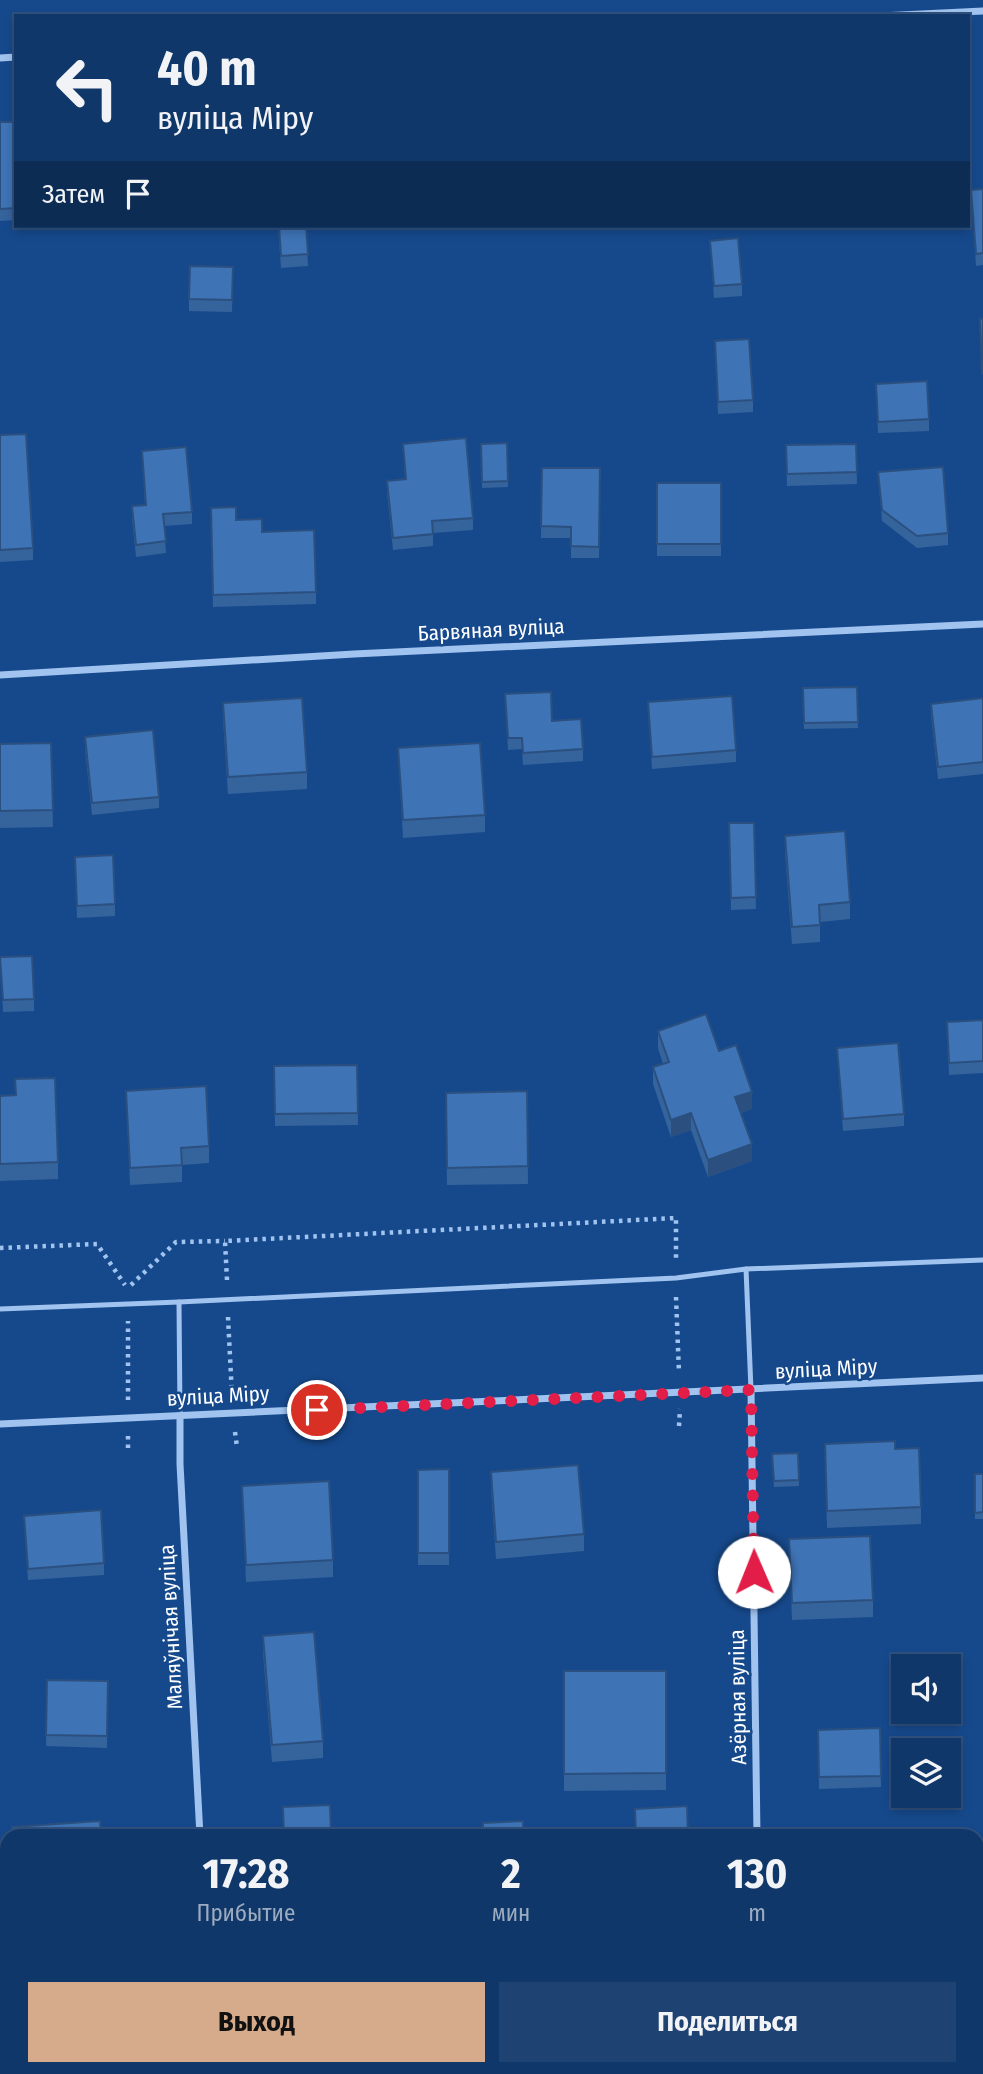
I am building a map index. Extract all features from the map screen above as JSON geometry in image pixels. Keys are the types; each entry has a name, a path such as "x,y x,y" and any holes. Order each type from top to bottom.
{"street":[{"path":"921,14 983,11"},
{"name":"Барвяная вуліца","path":"0,675 354,654 983,624"},
{"name":"вуліца Міру","path":"0,1424 983,1378"},
{"name":"Азёрная вуліца","path":"751,1390 757,1829"},
{"name":"Маляўнічая вуліца","path":"180,1415 180,1464 200,1829"}],"lane":[{"path":"0,1308 676,1278 746,1269 983,1260"},
{"path":"746,1269 751,1390"},
{"path":"178,1302 180,1415"}],"path":[{"path":"0,1248 97,1244 128,1288"}],"building":[{"path":"0,122 14,122 14,208 0,209"},
{"path":"983,189 983,253 976,254 971,190"},
{"path":"279,228 306,228 308,254 281,256"},
{"path":"738,238 742,284 714,286 710,241"},
{"path":"190,266 233,267 232,300 189,299"},
{"path":"980,319 983,319 983,373 982,373"},
{"path":"749,339 753,400 718,402 715,341"},
{"path":"927,381 929,419 878,422 876,384"},
{"path":"26,434 33,548 0,550 0,435"},
{"path":"466,438 473,518 432,521 433,534 393,538 387,481 406,479 403,444"},
{"path":"507,443 508,481 482,482 481,444"},
{"path":"856,444 857,472 787,474 786,445"},
{"path":"186,447 192,512 163,514 166,541 136,545 132,506 146,505 142,451"},
{"path":"943,467 948,533 917,536 882,510 878,472"},
{"path":"542,468 600,468 599,547 571,546 571,527 541,526"},
{"path":"657,483 721,483 721,544 657,544"},
{"path":"236,507 236,520 262,519 262,532 314,530 316,592 213,595 211,508"},
{"path":"857,687 858,722 804,723 803,688"},
{"path":"551,692 552,721 581,719 583,749 523,753 522,738 508,738 505,694"},
{"path":"732,696 736,750 652,757 648,702"},
{"path":"302,698 307,772 228,777 223,703"},
{"path":"983,698 983,762 938,767 931,704"},
{"path":"153,730 159,797 92,803 85,737"},
{"path":"51,743 53,810 0,811 0,744"},
{"path":"480,743 485,815 403,820 398,748"},
{"path":"729,823 754,823 756,897 731,898"},
{"path":"845,831 850,902 819,905 820,925 792,927 785,836"},
{"path":"113,855 115,904 77,906 75,857"},
{"path":"32,956 34,999 3,1000 0,957"},
{"path":"706,1014 719,1051 736,1045 752,1092 735,1097 752,1144 708,1160 691,1113 671,1120 653,1067 669,1062 658,1031"},
{"path":"983,1020 983,1061 949,1063 947,1022"},
{"path":"898,1043 904,1114 843,1119 837,1048"},
{"path":"357,1065 358,1113 275,1114 274,1066"},
{"path":"55,1078 58,1162 0,1164 0,1096 16,1095 15,1079"},
{"path":"206,1086 209,1146 181,1148 182,1165 130,1168 126,1091"},
{"path":"527,1091 528,1166 447,1168 446,1093"},
{"path":"895,1441 895,1449 919,1448 921,1507 827,1511 825,1444"},
{"path":"798,1453 799,1480 774,1481 772,1454"},
{"path":"578,1465 584,1534 496,1542 491,1472"},
{"path":"449,1469 449,1553 418,1553 418,1470"},
{"path":"975,1474 983,1474 983,1512 975,1513"},
{"path":"329,1481 333,1560 246,1565 242,1486"},
{"path":"101,1510 104,1563 28,1569 24,1516"},
{"path":"870,1536 873,1600 792,1603 789,1539"},
{"path":"314,1632 323,1741 272,1745 263,1636"},
{"path":"564,1671 666,1671 666,1773 564,1774"},
{"path":"47,1680 108,1681 107,1736 46,1735"},
{"path":"880,1728 881,1776 819,1777 818,1730"},
{"path":"330,1805 331,1829 284,1829 283,1807"},
{"path":"687,1806 688,1829 636,1829 635,1809"},
{"path":"100,1821 101,1829 12,1829"},
{"path":"523,1821 523,1829 483,1829 483,1823"}],"route":[{"path":"317,1410 751,1390 754,1572"}]}
